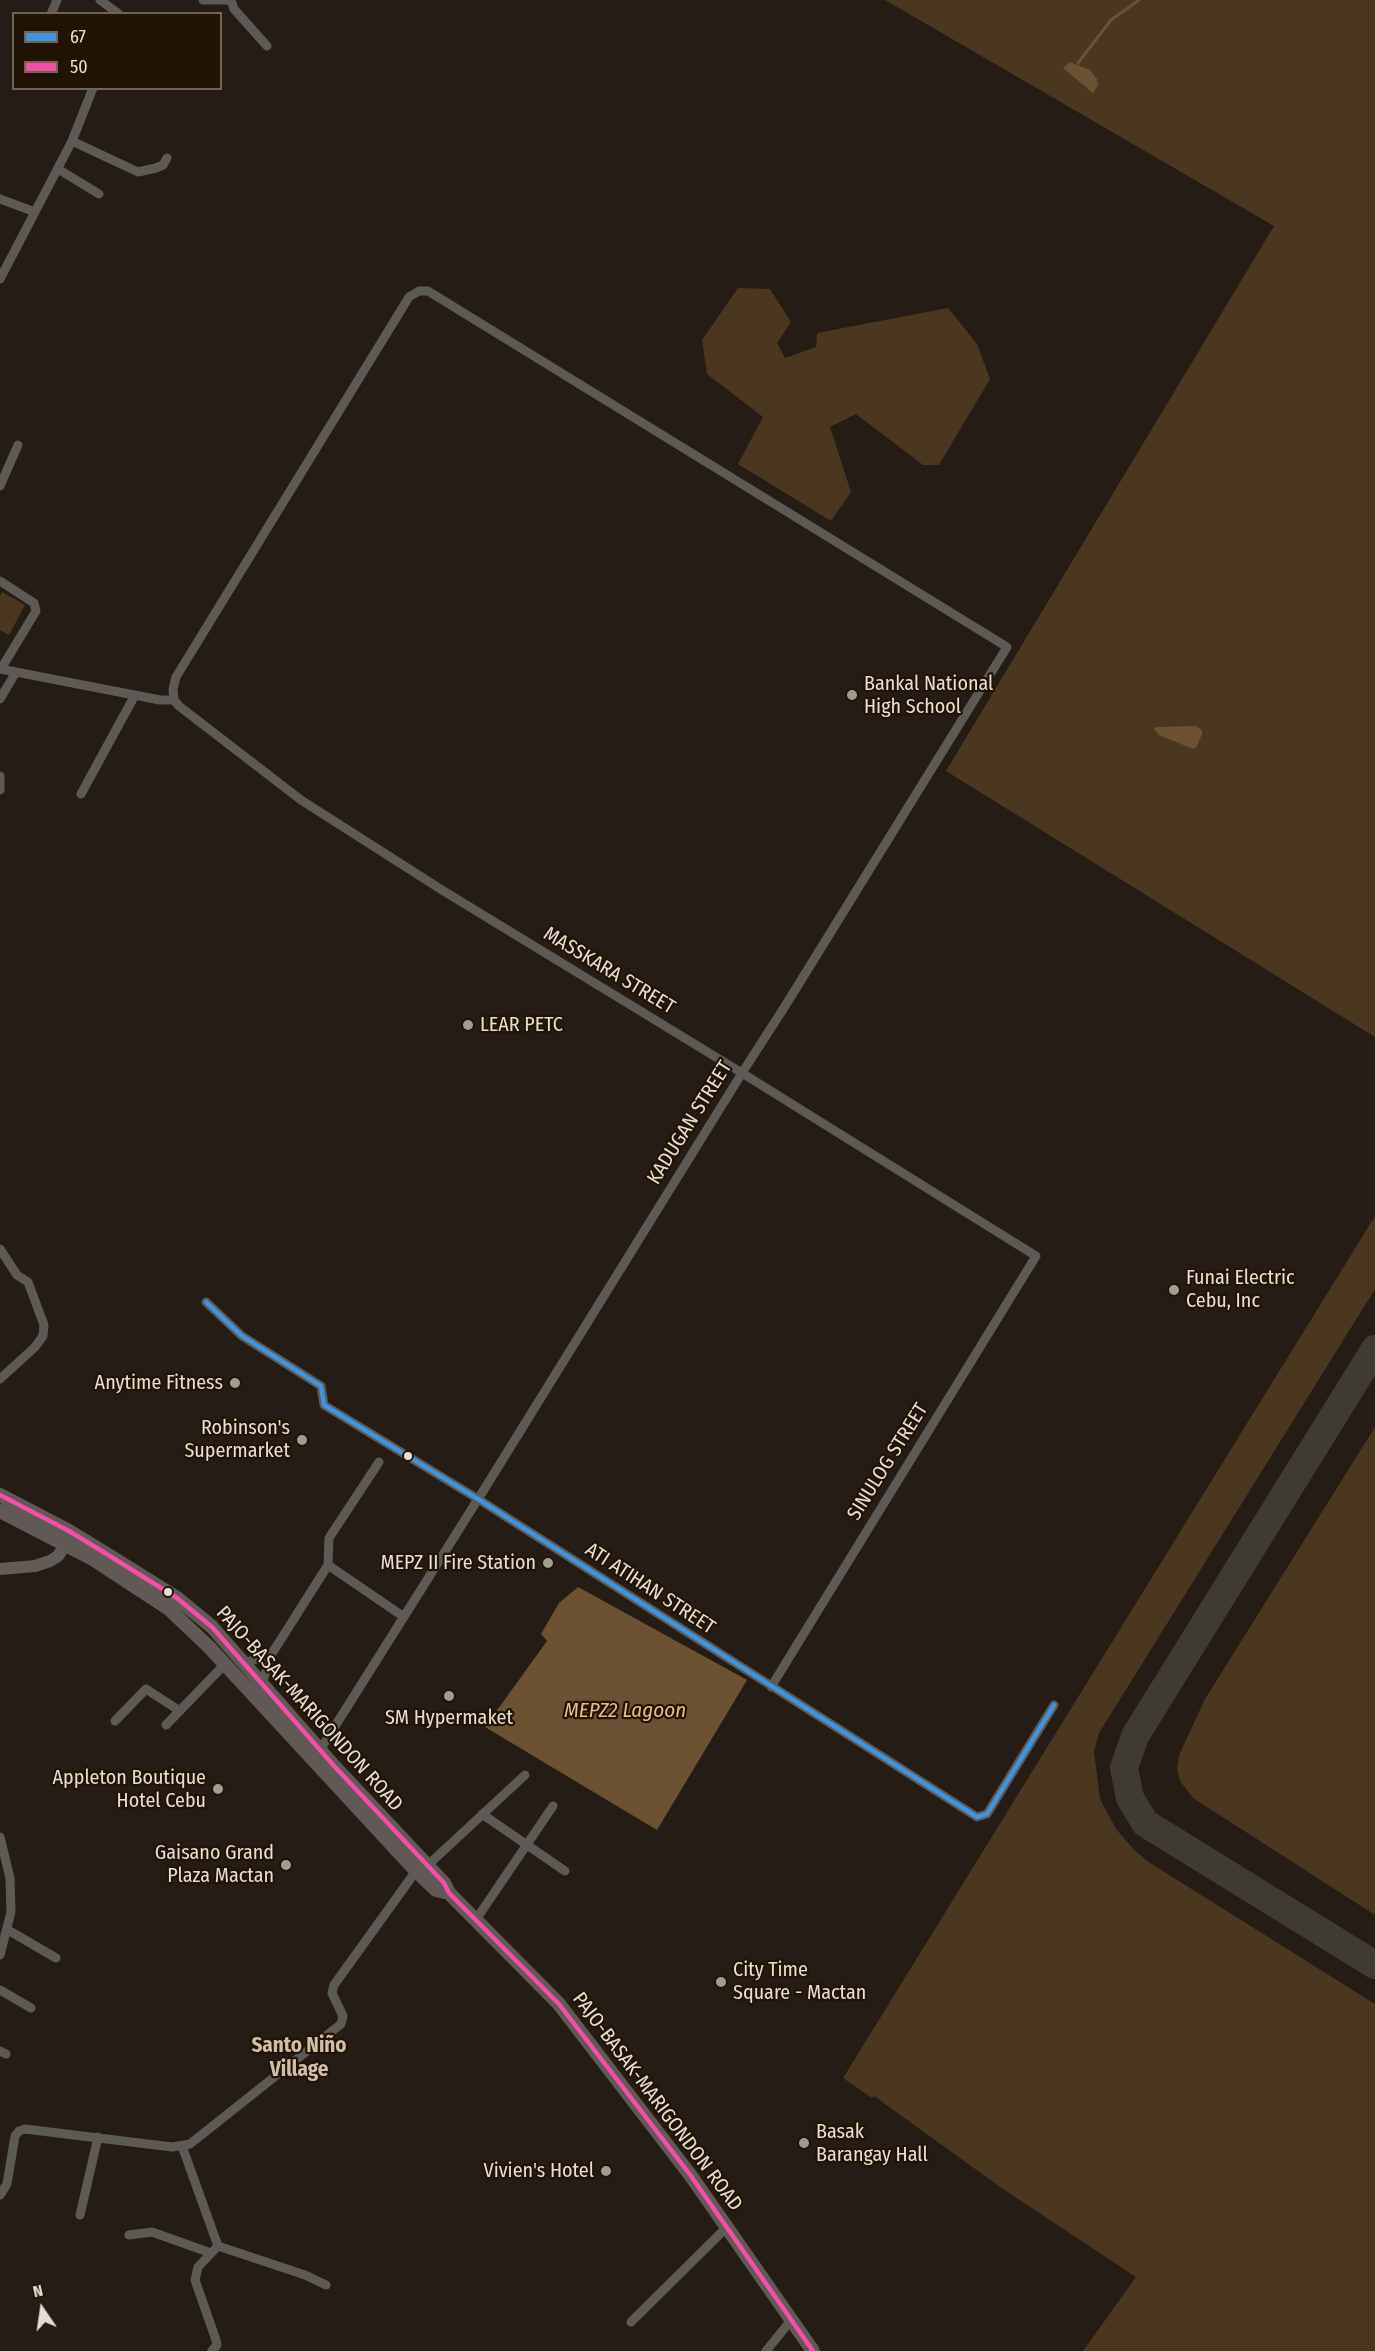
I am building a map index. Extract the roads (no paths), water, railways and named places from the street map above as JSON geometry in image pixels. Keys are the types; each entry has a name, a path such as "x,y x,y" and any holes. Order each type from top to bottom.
{"main road":[{"name":"PAJO-BASAK-MARIGONDON ROAD","path":"0,1495 69,1539 177,1598 212,1627 384,1821 422,1868"},
{"name":"PAJO-BASAK-MARIGONDON ROAD","path":"0,1511 69,1539"},
{"name":"PAJO-BASAK-MARIGONDON ROAD","path":"94,1553 169,1609 422,1868 444,1883 449,1893 475,1921 559,2004 679,2160 813,2351"}],"street":[{"path":"100,0 116,12"},
{"path":"203,0 230,0 234,9 267,46"},
{"path":"0,279 72,141 92,90"},
{"path":"72,141 138,172 163,165 167,158"},
{"path":"58,169 99,194"},
{"path":"0,199 35,212"},
{"name":"KADUGAN STREET","path":"174,700 173,689 176,676 409,297 419,291 428,291 1007,647 320,1750"},
{"path":"0,486 18,445"},
{"path":"0,581 34,603 36,611 0,669 135,695 174,700"},
{"path":"0,699 16,672"},
{"path":"81,794 135,695"},
{"name":"MASSKARA STREET","path":"174,700 178,706 301,800 442,890 1036,1256"},
{"path":"0,776 0,790"},
{"path":"0,1249 17,1275 28,1281 44,1325 42,1336 35,1347 0,1379"},
{"name":"SINULOG STREET","path":"771,1687 1036,1256"},
{"name":"ATI ATIHAN STREET","path":"206,1302 242,1336 321,1386 324,1405 478,1499 771,1687 981,1817 987,1814 1054,1705"},
{"path":"262,1684 271,1654 328,1565 329,1538 379,1462"},
{"path":"0,1569 35,1566 50,1561 58,1556 69,1539"},
{"path":"328,1565 404,1617"},
{"path":"243,1663 271,1654"},
{"path":"166,1725 225,1664"},
{"path":"115,1720 146,1689 180,1711"},
{"path":"0,2195 7,2184 15,2136 19,2131 98,2137 172,2147 190,2144 341,2024 343,2016 332,1993 334,1985 422,1868 525,1775"},
{"path":"475,1921 553,1806"},
{"path":"482,1814 565,1871"},
{"path":"0,1837 10,1878 11,1912 0,1955"},
{"path":"8,1930 56,1958"},
{"path":"0,1990 31,2008"},
{"path":"80,2215 98,2137"},
{"path":"182,2146 215,2250"},
{"path":"631,2322 727,2227"},
{"path":"129,2235 152,2232 305,2274 326,2285"},
{"path":"212,2351 217,2346 216,2340 195,2280 198,2267 215,2250"},
{"path":"766,2351 792,2319"}],"water":[{"path":"1070,62 1090,70 1097,79 1098,85 1093,93 1063,68"},
{"path":"1196,726 1202,730 1202,734 1196,748 1193,749 1159,735 1154,729 1156,727"},
{"name":"MEPZ2 Lagoon","path":"578,1587 747,1680 657,1830 485,1727 547,1641 541,1634 559,1603"}],"waterway":[{"path":"1078,63 1111,20 1139,0"}],"place":[{"name":"Bankal National High School","path":"852,695"},
{"name":"LEAR PETC","path":"468,1025"},
{"name":"Funai Electric Cebu, Inc","path":"1174,1290"},
{"name":"Anytime Fitness","path":"235,1383"},
{"name":"Robinson's Supermarket","path":"302,1440"},
{"name":"MEPZ II Fire Station","path":"548,1563"},
{"name":"SM Hypermaket","path":"449,1696"},
{"name":"Appleton Boutique Hotel Cebu","path":"218,1789"},
{"name":"Gaisano Grand Plaza Mactan","path":"286,1865"},
{"name":"City Time Square - Mactan","path":"721,1982"},
{"name":"Basak Barangay Hall","path":"804,2143"},
{"name":"Vivien's Hotel","path":"606,2171"}],"district":[{"name":"Santo Niño Village","path":"299,2058"}]}
